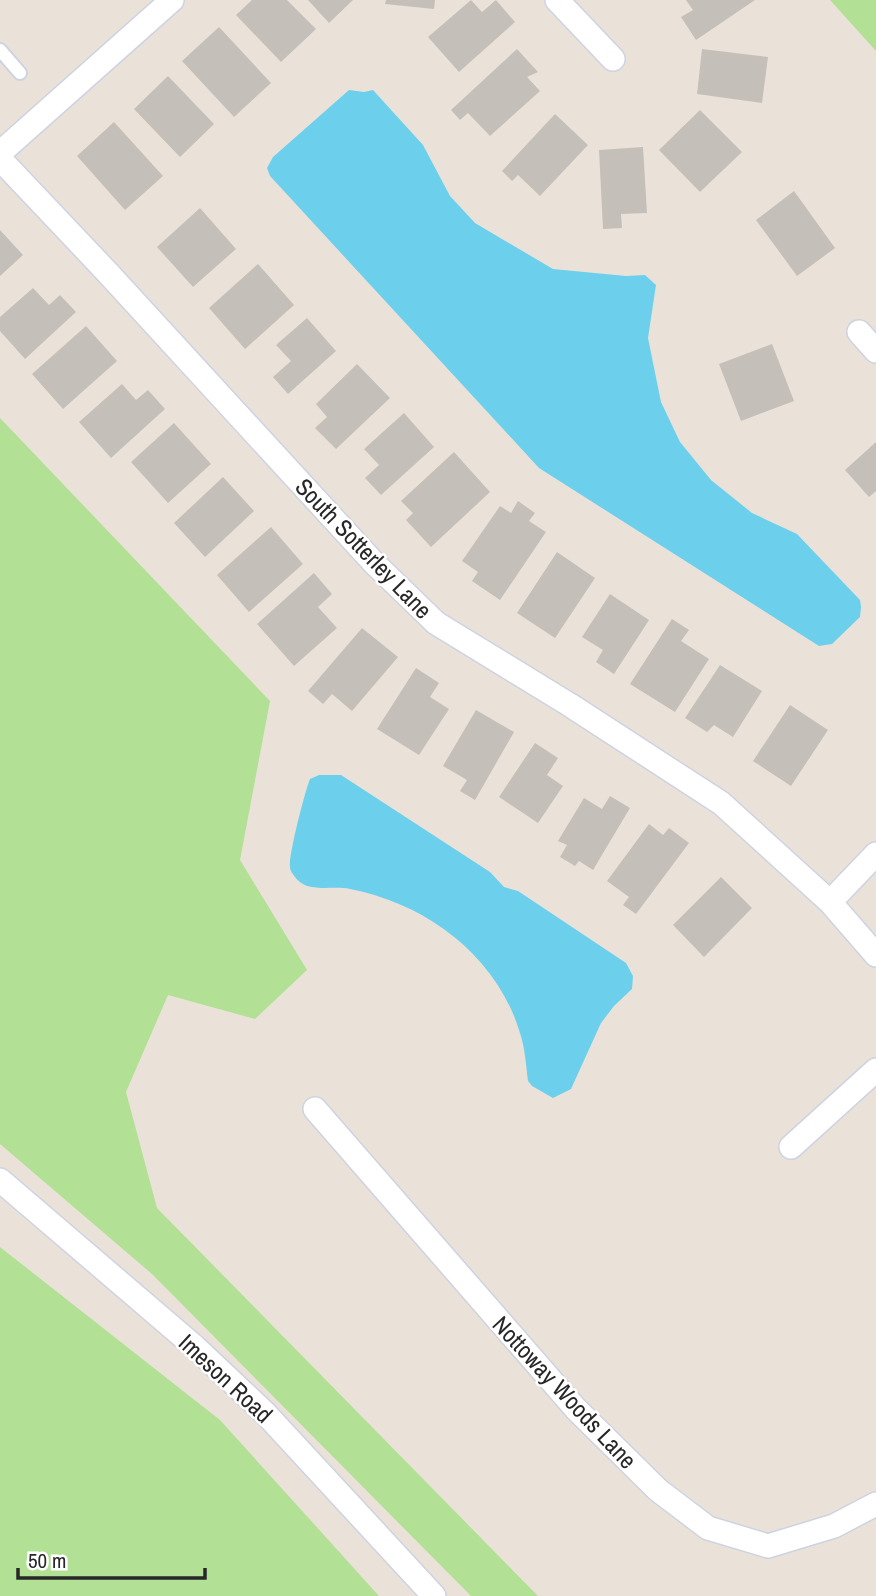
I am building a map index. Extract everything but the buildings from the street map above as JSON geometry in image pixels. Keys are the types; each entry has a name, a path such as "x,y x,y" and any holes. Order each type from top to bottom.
{"street":[{"path":"0,153 172,0"},
{"path":"557,0 613,59"},
{"name":"South Sotterley Lane","path":"0,159 117,282 374,563 436,623 570,705 721,803 830,902 876,955"},
{"path":"859,332 876,351"},
{"path":"830,902 876,854"},
{"path":"791,1147 876,1070"},
{"name":"Nottoway Woods Lane","path":"315,1109 576,1409 658,1490 708,1528 768,1546 834,1526 876,1504"},
{"name":"Imeson Road","path":"0,1180 195,1347 265,1413 434,1596"}],"lane":[{"path":"0,50 20,73"}],"green space":[{"path":"830,0 876,0 876,51"},
{"path":"0,418 270,701 240,860 307,970 255,1019 168,995 126,1092 157,1208 538,1596 471,1596 152,1274 0,1144"},
{"path":"0,1247 220,1420 379,1596 0,1596"}],"water":[{"path":"349,90 373,90 423,145 450,196 475,223 553,269 626,276 645,275 656,285 648,338 661,402 680,442 711,480 752,513 797,534 860,600 860,617 832,644 819,646 539,468 270,176 267,168 273,157"},
{"path":"319,775 341,775 490,872 504,887 518,891 626,963 633,976 632,989 601,1023 571,1089 553,1098 528,1081 522,1039 509,1005 495,980 455,938 432,921 378,896 343,888 313,887 295,877 290,870 290,861 297,824 310,779"}]}
